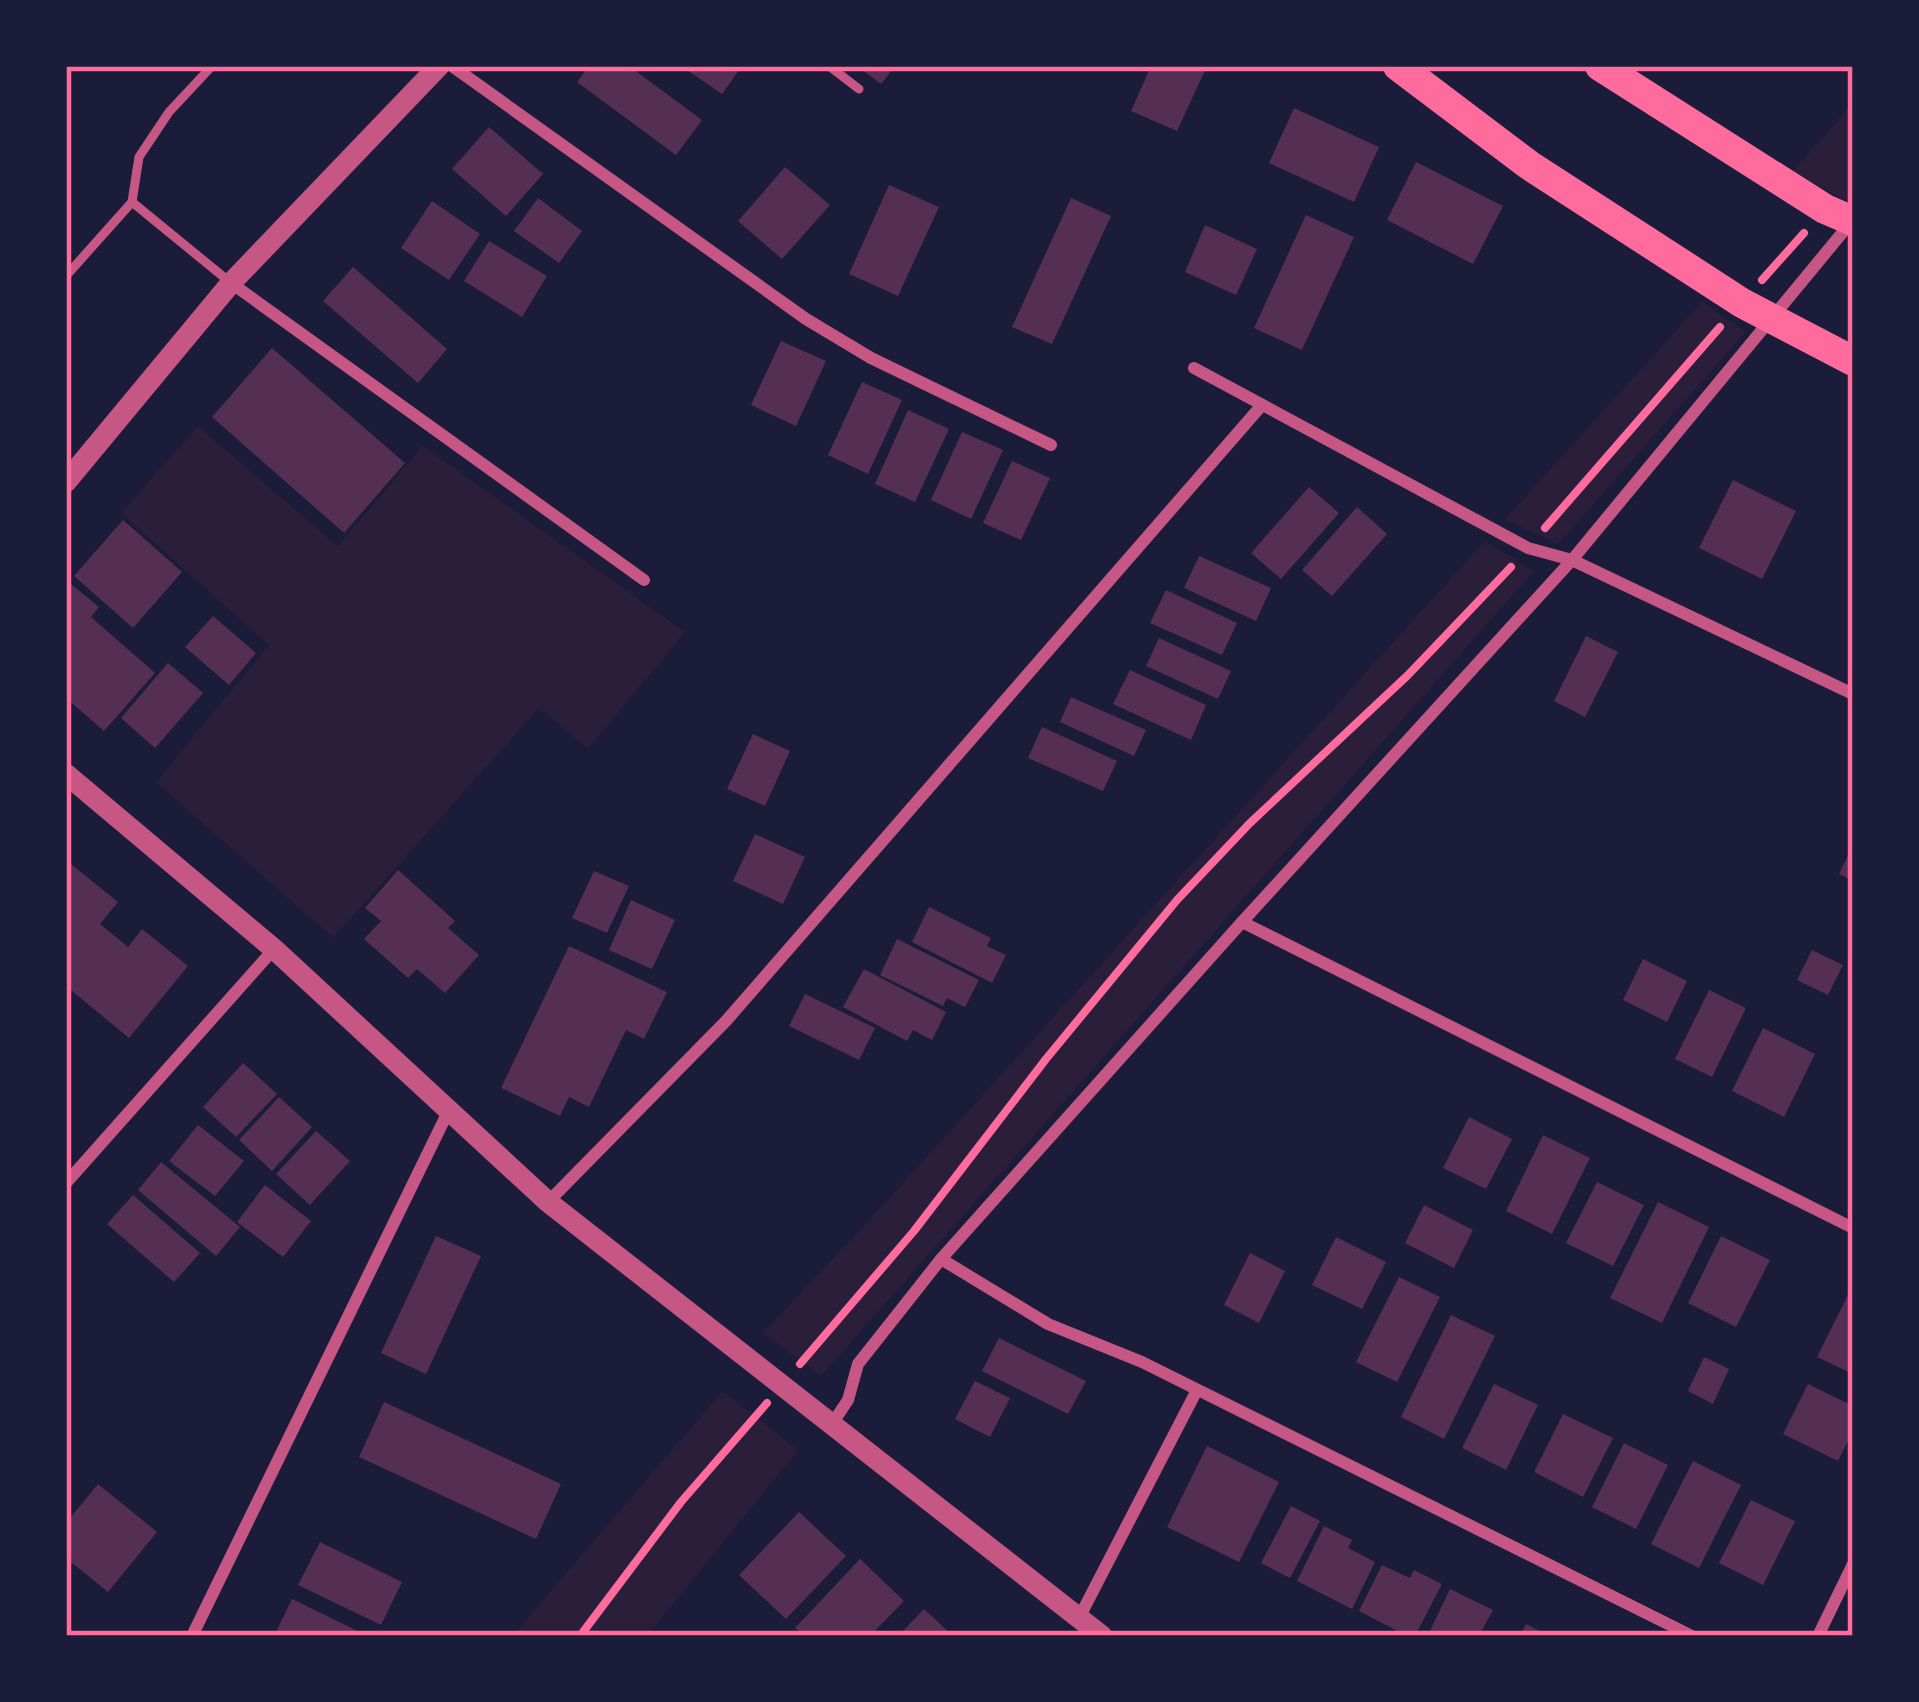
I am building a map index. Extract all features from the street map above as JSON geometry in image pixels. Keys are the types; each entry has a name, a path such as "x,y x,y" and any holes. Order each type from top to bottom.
{"main road":[{"path":"1398,66 1529,165 1742,303 1853,361"},
{"path":"1600,66 1844,217"}],"street":[{"path":"66,482 231,283 439,66"},
{"path":"452,66 806,320 871,358 1052,445"},
{"path":"832,1424 848,1400 857,1364 941,1259 1572,560 1771,320 1844,217"},
{"path":"231,283 644,580"},
{"path":"1194,368 1528,548 1572,560 1853,694"},
{"path":"548,1202 726,1022 1262,405"},
{"path":"66,774 274,949 548,1202 1102,1636"},
{"path":"1242,922 1853,1228"},
{"path":"66,1183 274,949"},
{"path":"192,1636 448,1112"},
{"path":"941,1259 1048,1324 1142,1362 1692,1636"},
{"path":"1079,1618 1197,1390"},
{"path":"1818,1636 1853,1564"}],"lane":[{"path":"66,276 132,202 139,157 170,112 212,66"},
{"path":"829,66 860,89"},
{"path":"132,202 231,283"}],"path":[{"path":"1542,532 1742,303 1844,217"},
{"path":"803,1360 914,1232 1046,1059 1177,900 1250,823 1408,675 1512,566"},
{"path":"580,1636 681,1502 753,1420"}],"shaded area":[{"path":"1853,103 1853,205 1793,171"},
{"path":"1702,302 1746,332 1558,544 1505,519"},
{"path":"198,426 338,546 423,446 685,632 588,749 539,708 333,938 156,782 269,645 121,513"},
{"path":"1485,541 1534,571 821,1376 763,1333 872,1217"},
{"path":"723,1391 798,1450 647,1636 512,1636"}],"building":[{"path":"589,66 629,66 702,120 676,155 577,82"},
{"path":"681,66 742,66 722,94"},
{"path":"857,66 895,66 881,84"},
{"path":"1151,66 1207,66 1177,131 1131,111"},
{"path":"1294,108 1379,147 1354,202 1269,163"},
{"path":"489,127 543,174 506,216 452,169"},
{"path":"1416,162 1503,206 1473,264 1387,220"},
{"path":"785,167 830,205 782,259 738,221"},
{"path":"889,185 939,207 898,296 849,274"},
{"path":"538,198 582,231 559,263 514,231"},
{"path":"1071,198 1111,216 1052,344 1012,327"},
{"path":"432,201 480,234 449,280 401,248"},
{"path":"1306,215 1354,237 1302,350 1254,328"},
{"path":"1205,225 1257,249 1236,295 1185,272"},
{"path":"489,241 547,276 522,317 464,281"},
{"path":"353,267 447,349 418,383 323,301"},
{"path":"781,341 826,361 796,426 751,405"},
{"path":"272,348 405,463 344,533 212,417"},
{"path":"862,382 902,400 868,474 828,455"},
{"path":"908,410 949,429 915,502 875,484"},
{"path":"962,432 1003,450 971,519 931,500"},
{"path":"1012,461 1050,478 1021,540 983,523"},
{"path":"1733,480 1796,511 1762,579 1699,548"},
{"path":"1309,487 1339,513 1281,579 1251,553"},
{"path":"1357,507 1387,534 1332,596 1302,570"},
{"path":"123,520 182,572 133,628 74,576"},
{"path":"1199,556 1271,588 1256,621 1184,588"},
{"path":"66,580 99,607 91,617 155,673 104,731 66,698"},
{"path":"1166,590 1237,623 1222,655 1150,623"},
{"path":"213,616 256,653 229,685 185,647"},
{"path":"1586,636 1618,652 1585,717 1554,701"},
{"path":"1159,638 1231,671 1218,699 1146,666"},
{"path":"168,663 203,693 155,748 121,718"},
{"path":"1130,670 1206,705 1191,740 1113,704"},
{"path":"1071,697 1146,730 1134,756 1060,722"},
{"path":"1042,727 1117,761 1103,791 1028,758"},
{"path":"753,734 790,751 765,806 727,789"},
{"path":"755,834 805,857 783,904 733,881"},
{"path":"1853,845 1853,881 1839,874"},
{"path":"66,860 118,902 100,924 128,947 142,929 188,966 129,1038 66,986"},
{"path":"398,870 455,921 448,928 479,955 445,993 417,969 408,978 364,939 381,921 365,908"},
{"path":"594,871 629,886 607,933 572,918"},
{"path":"631,900 675,920 652,969 609,950"},
{"path":"929,907 991,938 987,946 1006,955 992,983 912,942"},
{"path":"897,939 979,980 965,1007 947,998 943,1006 880,975"},
{"path":"569,946 667,992 644,1039 626,1030 589,1107 569,1097 560,1116 501,1088"},
{"path":"1812,950 1843,965 1828,995 1797,980"},
{"path":"1643,959 1687,981 1667,1022 1623,1000"},
{"path":"864,969 946,1012 932,1040 913,1030 907,1041 843,1007"},
{"path":"1709,990 1746,1008 1712,1077 1675,1059"},
{"path":"805,994 875,1028 859,1060 789,1026"},
{"path":"1763,1028 1815,1054 1784,1117 1732,1091"},
{"path":"243,1063 277,1094 236,1137 203,1107"},
{"path":"279,1097 312,1127 272,1171 239,1140"},
{"path":"1469,1117 1512,1139 1486,1189 1443,1168"},
{"path":"198,1125 244,1161 215,1196 169,1161"},
{"path":"316,1131 350,1161 310,1205 276,1174"},
{"path":"1543,1135 1590,1158 1552,1234 1506,1211"},
{"path":"161,1162 240,1227 216,1256 138,1190"},
{"path":"1597,1182 1644,1205 1613,1266 1566,1243"},
{"path":"265,1185 311,1221 283,1257 237,1222"},
{"path":"133,1195 200,1253 174,1282 107,1224"},
{"path":"1658,1202 1709,1227 1662,1323 1610,1298"},
{"path":"1424,1205 1473,1230 1454,1268 1405,1243"},
{"path":"436,1236 481,1256 426,1374 381,1353"},
{"path":"1721,1236 1770,1260 1736,1327 1688,1303"},
{"path":"1336,1237 1386,1262 1362,1309 1312,1285"},
{"path":"1250,1253 1285,1271 1259,1323 1224,1305"},
{"path":"1399,1277 1440,1297 1397,1382 1356,1362"},
{"path":"1853,1285 1853,1374 1817,1357"},
{"path":"1451,1315 1495,1336 1444,1439 1401,1417"},
{"path":"999,1338 1086,1381 1068,1414 982,1371"},
{"path":"1704,1357 1729,1369 1713,1404 1688,1391"},
{"path":"975,1381 1010,1398 990,1437 955,1419"},
{"path":"1494,1384 1538,1405 1506,1470 1462,1448"},
{"path":"1808,1384 1853,1406 1853,1431 1838,1461 1783,1434"},
{"path":"384,1402 561,1484 536,1539 359,1457"},
{"path":"1563,1414 1613,1438 1583,1497 1534,1472"},
{"path":"1624,1443 1668,1465 1636,1529 1592,1507"},
{"path":"1207,1446 1279,1482 1239,1562 1167,1527"},
{"path":"1693,1461 1741,1485 1699,1568 1651,1544"},
{"path":"98,1484 157,1532 108,1592 66,1558 66,1523"},
{"path":"1751,1500 1795,1521 1763,1585 1719,1563"},
{"path":"1291,1506 1320,1521 1290,1578 1261,1563"},
{"path":"799,1512 846,1556 786,1619 739,1575"},
{"path":"1324,1526 1352,1540 1348,1548 1375,1562 1352,1609 1297,1581"},
{"path":"320,1542 402,1582 381,1625 298,1585"},
{"path":"860,1559 904,1601 870,1636 804,1636 795,1628"},
{"path":"1382,1565 1410,1578 1414,1570 1442,1584 1415,1636 1359,1611"},
{"path":"1450,1589 1493,1610 1479,1636 1428,1635"},
{"path":"292,1599 368,1636 274,1636"},
{"path":"924,1609 953,1636 898,1636"},
{"path":"1526,1624 1550,1636 1520,1636"}]}
